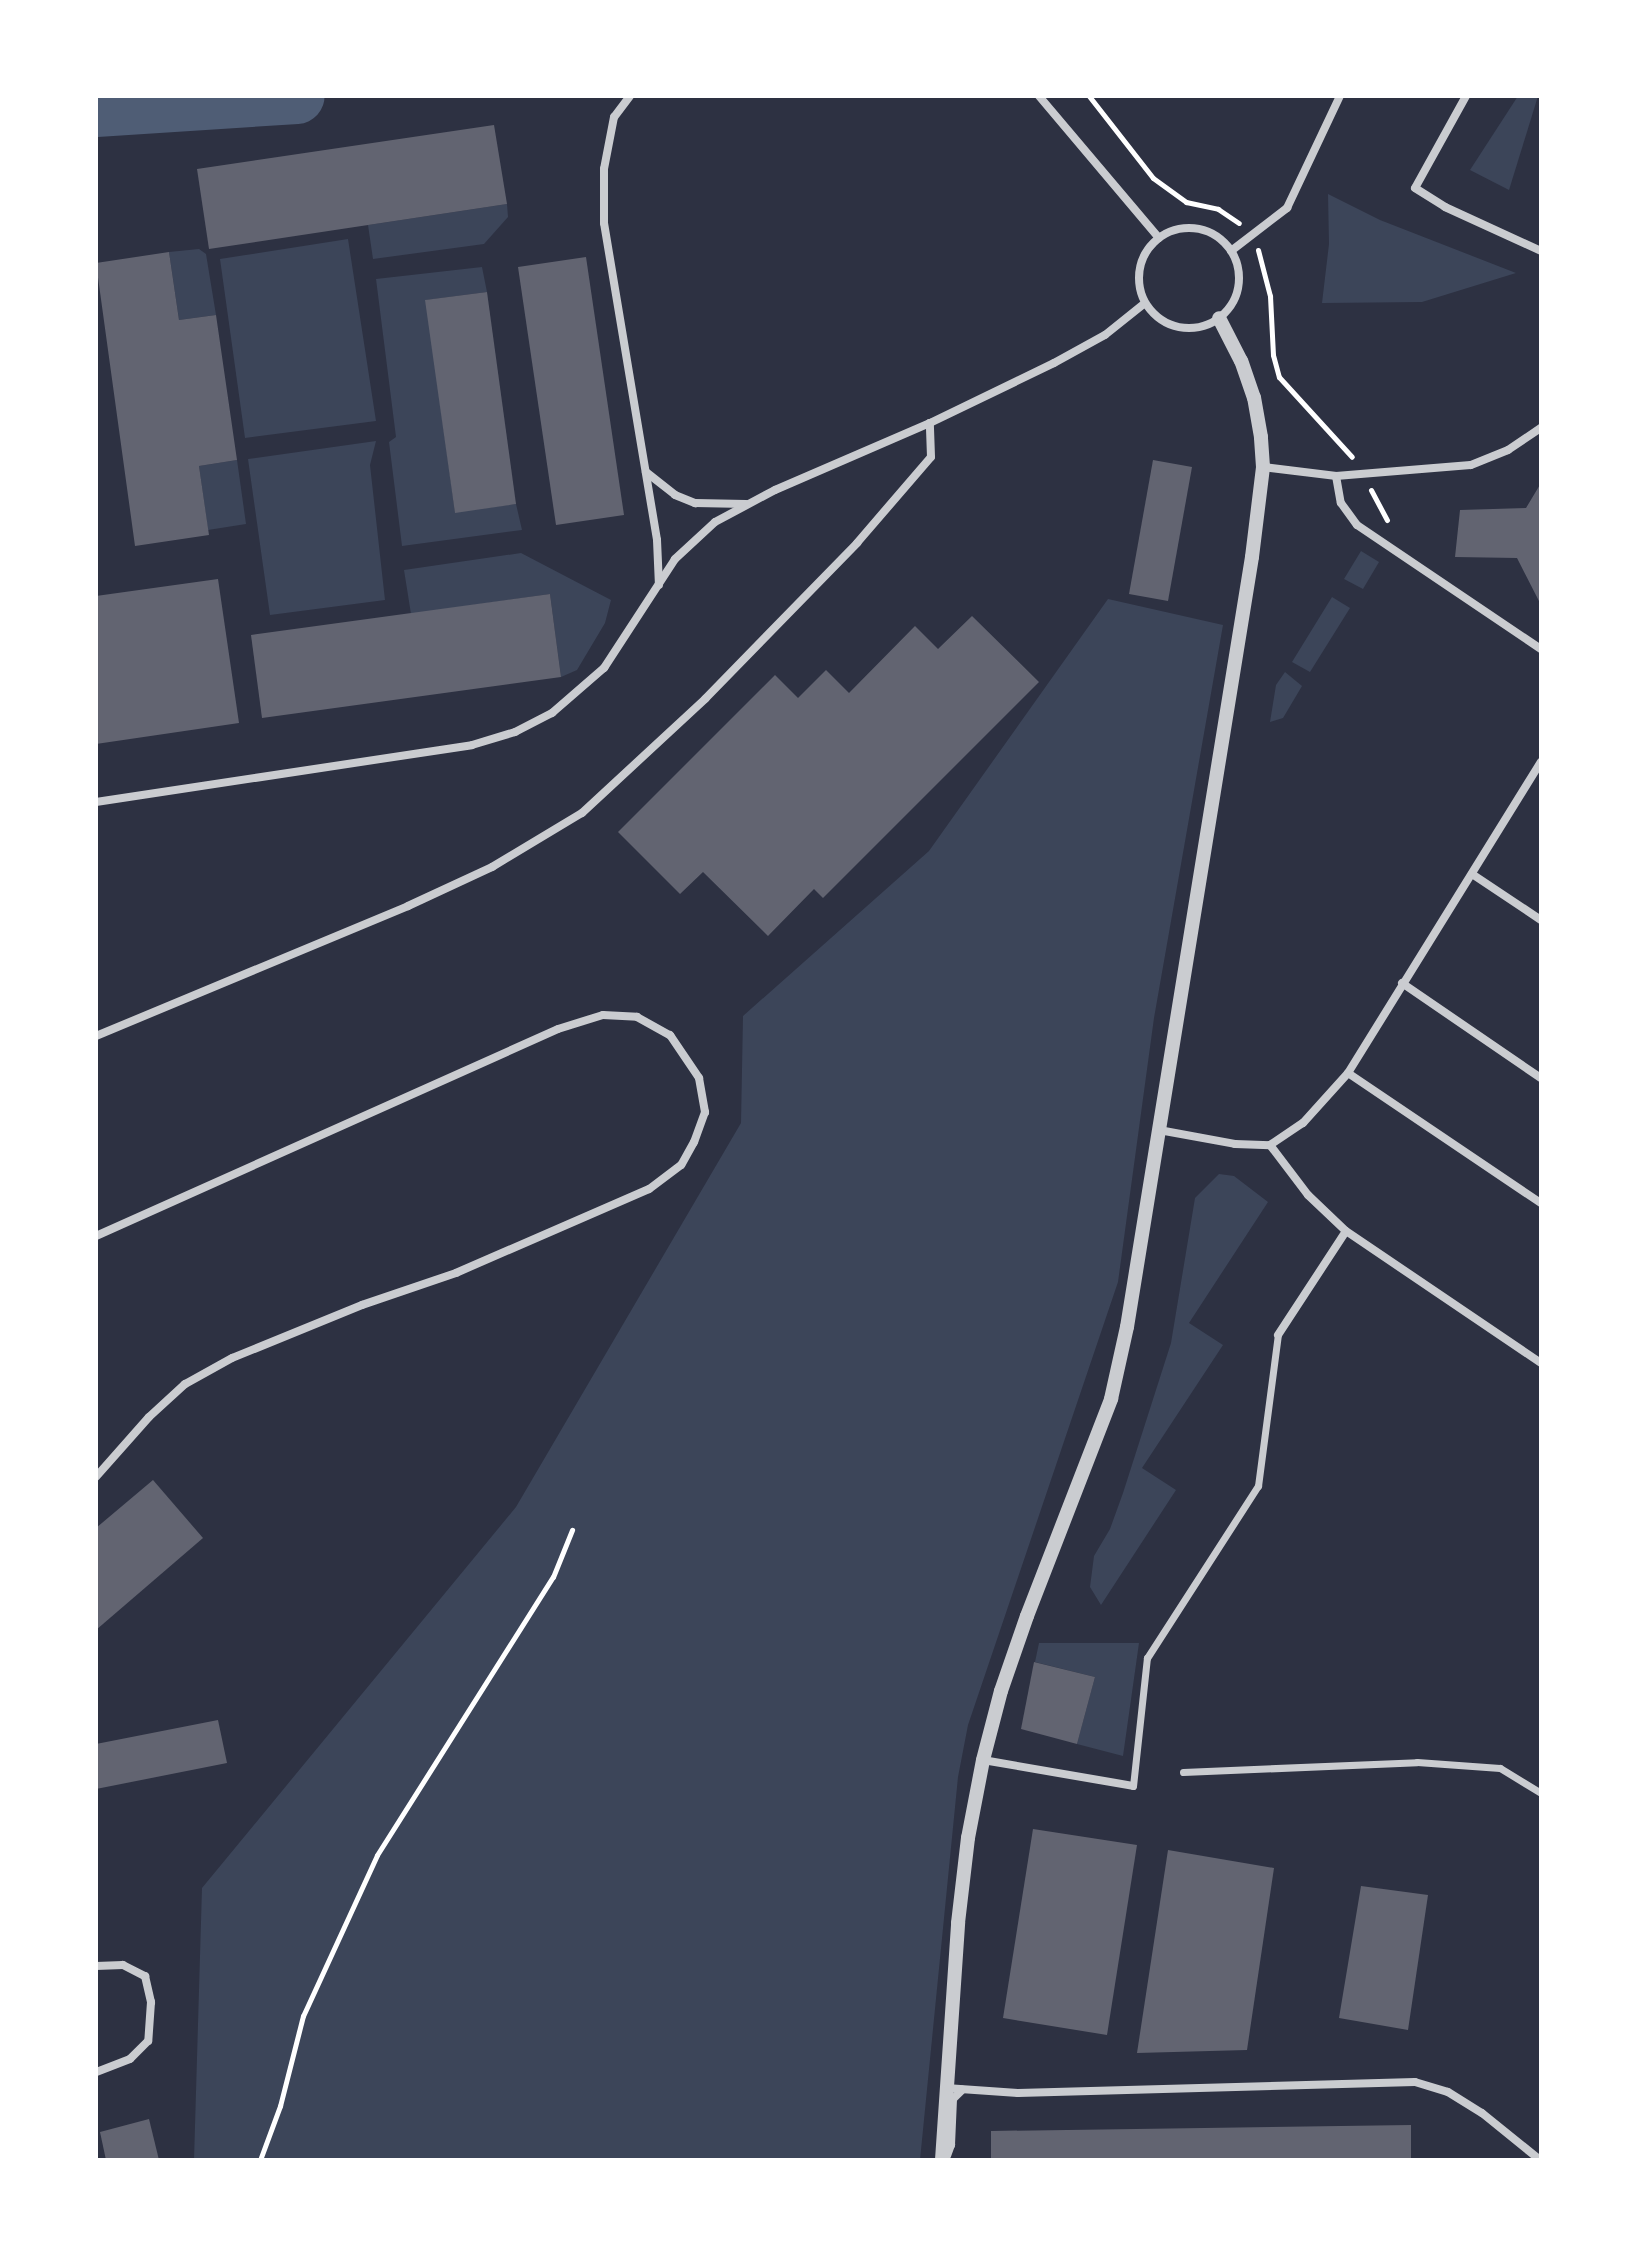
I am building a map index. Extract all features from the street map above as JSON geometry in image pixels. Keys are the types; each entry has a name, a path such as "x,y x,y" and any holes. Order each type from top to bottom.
{"street":[{"path":"630,96 614,117 604,169 604,223 657,540 659,585"},
{"path":"1039,96 1159,238"},
{"path":"1231,251 1287,208 1301,185 1340,96"},
{"path":"1466,96 1415,188 1445,207 1541,251"},
{"path":"1173,230 1206,231 1231,251 1237,265 1237,294 1219,318 1207,325 1179,327 1165,323 1145,303 1139,276 1148,248 1159,238 1173,230"},
{"path":"96,802 472,745 515,732 552,713 604,668 675,559 715,522 930,423 1105,335 1145,303"},
{"path":"944,2160 949,2042 968,1838 983,1760 1001,1691 1111,1399 1127,1327 1263,467 1254,398 1241,361 1219,318"},
{"path":"96,1036 408,906 492,867 582,813 705,699 866,533 931,457 930,423"},
{"path":"1263,467 1336,476 1471,465 1508,450 1541,428"},
{"path":"646,472 675,495 695,503 751,504"},
{"path":"1336,476 1341,503 1357,525 1541,649"},
{"path":"1159,1130 1235,1144 1270,1145 1303,1123 1348,1073 1541,762"},
{"path":"1472,874 1541,920"},
{"path":"1402,983 1541,1078"},
{"path":"96,1236 558,1029 603,1015 637,1017 670,1035 699,1078 705,1112 694,1142 681,1165 649,1189 456,1273 362,1305 232,1358 185,1384 149,1417 96,1477"},
{"path":"1348,1073 1541,1203"},
{"path":"1270,1145 1308,1195 1346,1231 1541,1363"},
{"path":"983,1760 1133,1786 1147,1658 1258,1486 1278,1335 1346,1231"},
{"path":"1183,1772 1417,1762 1500,1768 1541,1793"},
{"path":"96,1966 123,1965 145,1976 151,2002 148,2041 130,2059 96,2072"},
{"path":"949,2042 953,2074 962,2090"},
{"path":"946,2088 1018,2093 1415,2082 1448,2092 1482,2113 1540,2160"},
{"path":"944,2160 951,2145 953,2099 962,2090"}],"path":[{"path":"1089,96 1153,178 1186,202 1218,209 1234,217 1252,236 1264,265 1270,296 1273,355 1279,377 1354,459 1363,475"},
{"path":"260,2160 280,2106 303,2016 371,1867 415,1799 447,1740 553,1577 572,1530"}],"shaded area":[{"path":"1518,96 1538,96 1509,190 1470,170"},
{"path":"1328,194 1380,220 1516,273 1422,302 1322,303 1329,244"},
{"path":"507,204 508,217 484,244 373,259 368,225"},
{"path":"348,239 376,421 245,438 220,259"},
{"path":"199,249 206,254 216,315 179,320 169,252"},
{"path":"482,267 487,292 426,300 455,512 516,504 522,530 402,546 389,442 396,437 376,279"},
{"path":"376,441 370,465 385,600 270,615 248,459"},
{"path":"237,460 246,524 208,530 199,466"},
{"path":"1361,551 1379,562 1363,589 1344,579"},
{"path":"521,553 611,600 605,623 577,670 561,677 550,594 411,614 404,570"},
{"path":"1332,597 1350,608 1310,672 1292,662"},
{"path":"1108,599 1223,625 1154,1018 1118,1282 968,1725 958,1777 920,2160 194,2160 202,1888 516,1507 741,1123 743,1016 929,851"},
{"path":"1285,672 1302,686 1283,718 1270,722 1276,685"},
{"path":"1219,1174 1234,1176 1268,1202 1189,1323 1223,1345 1142,1468 1176,1490 1101,1605 1090,1587 1094,1556 1110,1529 1171,1343 1195,1198"},
{"path":"1039,1643 1139,1643 1123,1756 1077,1744 1095,1677 1035,1662"}],"building":[{"path":"494,125 507,204 209,249 197,169"},
{"path":"169,252 179,320 216,315 237,460 199,466 209,535 135,546 96,263"},
{"path":"586,257 624,515 556,525 518,267"},
{"path":"487,292 516,504 455,513 425,300"},
{"path":"1153,460 1192,467 1168,601 1129,594"},
{"path":"1541,483 1541,605 1517,558 1455,557 1460,510 1526,508"},
{"path":"218,579 239,723 96,744 96,596"},
{"path":"550,594 561,677 262,718 251,635"},
{"path":"972,616 1039,682 823,898 814,889 768,936 703,872 680,894 618,832 775,675 798,698 826,670 849,693 915,626 938,649"},
{"path":"153,1480 203,1538 96,1630 96,1528"},
{"path":"1034,1662 1095,1677 1077,1744 1021,1729"},
{"path":"218,1720 227,1763 96,1789 96,1744"},
{"path":"1033,1829 1137,1845 1107,2035 1003,2018"},
{"path":"1168,1850 1274,1868 1247,2050 1137,2053"},
{"path":"1361,1886 1428,1895 1408,2030 1339,2018"},
{"path":"149,2119 159,2160 106,2160 100,2132"},
{"path":"1411,2125 1411,2160 991,2160 991,2131"}],"waterway":[{"path":"96,109 297,96"}]}
